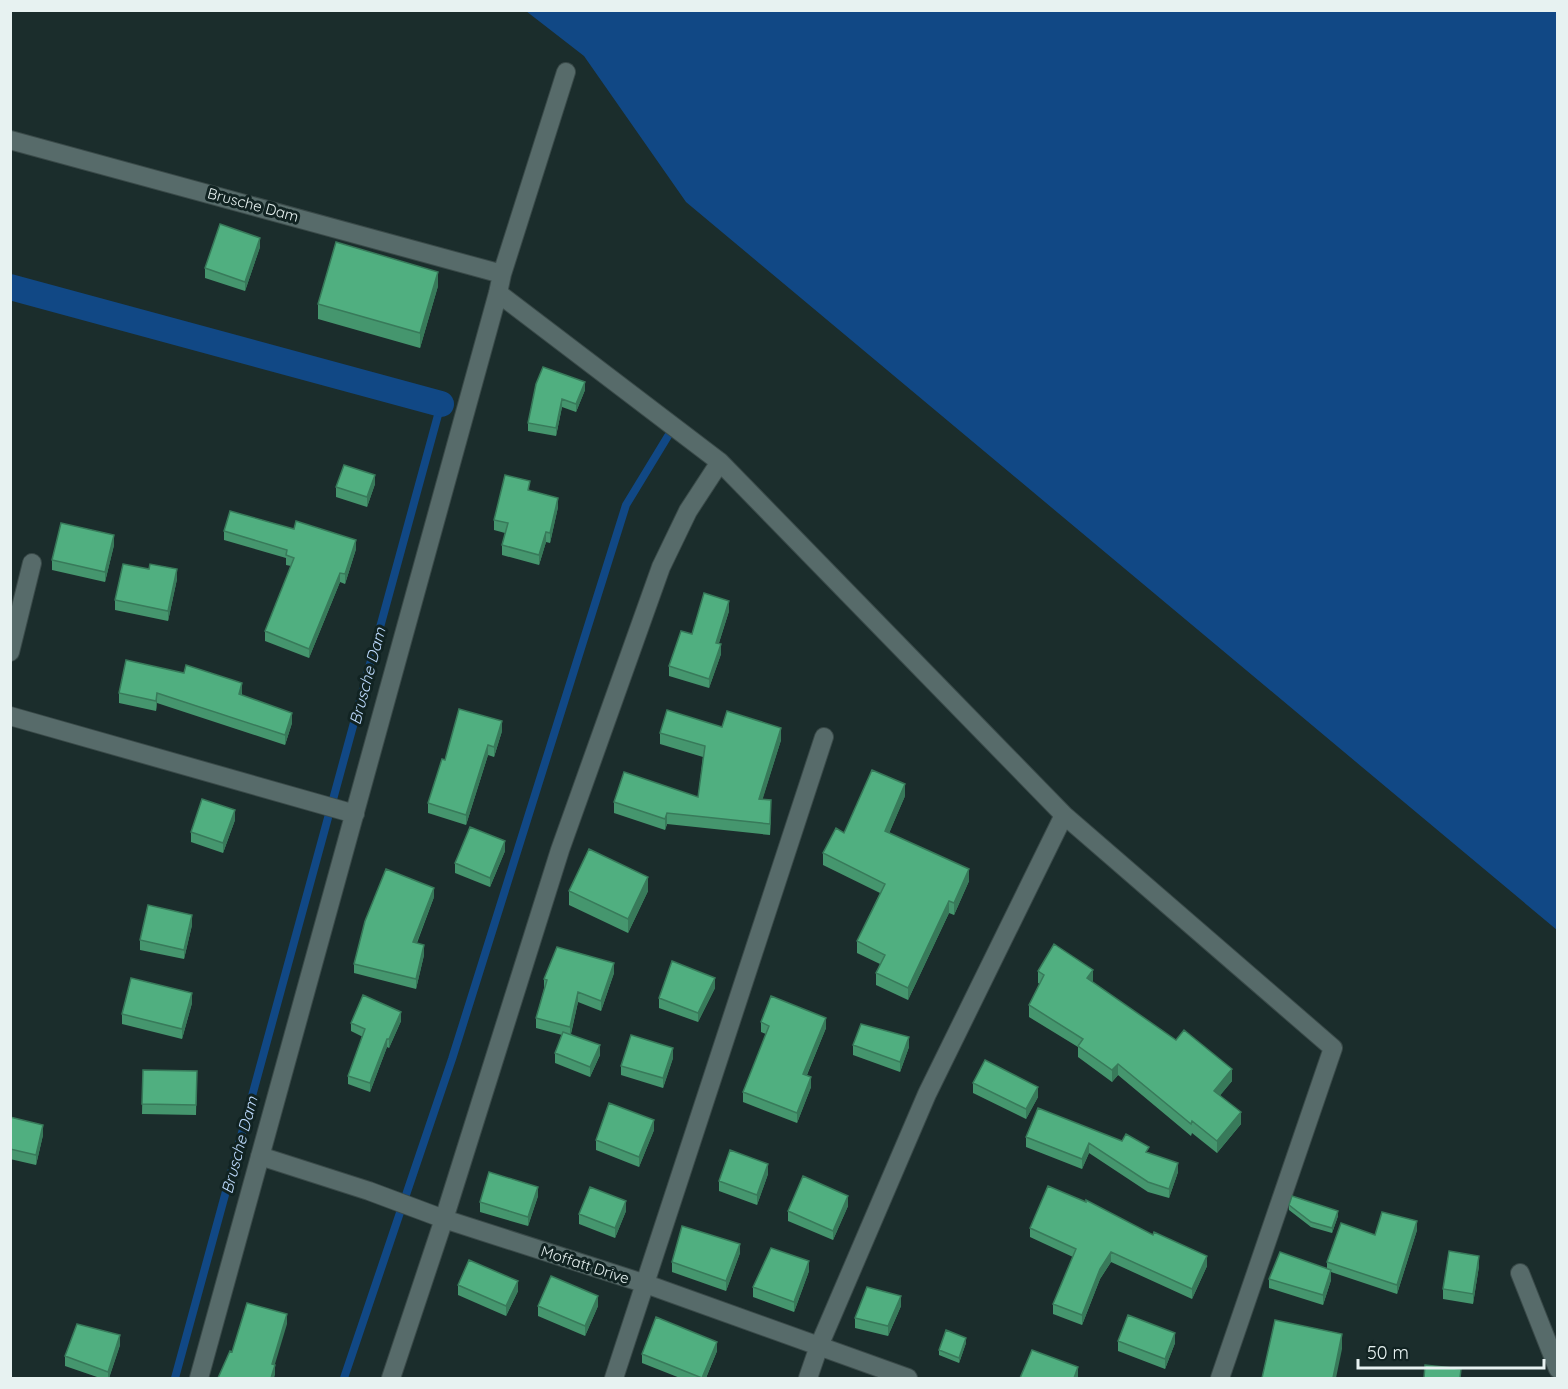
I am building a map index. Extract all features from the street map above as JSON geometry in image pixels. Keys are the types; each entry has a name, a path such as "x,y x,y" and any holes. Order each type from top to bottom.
{"street":[{"path":"199,1378 260,1156 349,812 502,274 566,72"},
{"name":"Brusche Dam","path":"10,140 502,274"},
{"path":"498,293 720,462 1064,815 1334,1048 1220,1378"},
{"path":"391,1378 436,1216 560,850 661,567 688,511 720,462"},
{"path":"10,652 32,563"},
{"path":"10,716 349,812"},
{"path":"614,1378 825,737"},
{"path":"808,1378 819,1346 927,1094 1064,815"},
{"name":"Moffatt Drive","path":"260,1156 646,1284 908,1378"},
{"path":"1520,1273 1557,1368"}],"water":[{"path":"526,11 1557,11 1557,930 686,202 584,56"}],"building":[{"path":"220,224 260,238 245,282 205,268"},
{"path":"336,242 438,272 420,333 318,304"},
{"path":"543,367 585,382 576,404 562,399 556,428 528,423 536,384"},
{"path":"344,465 375,475 367,497 336,487"},
{"path":"505,475 530,481 528,490 558,498 550,533 546,532 539,555 502,545 508,523 494,520"},
{"path":"230,511 294,529 296,521 356,540 345,574 340,573 309,649 265,631 294,558 286,555 287,550 224,531"},
{"path":"61,523 114,535 105,572 52,560"},
{"path":"123,564 149,569 150,564 177,569 168,611 115,600"},
{"path":"704,593 729,601 716,643 721,644 709,679 669,666 681,631 692,634"},
{"path":"126,660 184,673 186,665 242,683 239,694 292,713 285,735 157,693 156,701 119,693"},
{"path":"459,709 502,721 494,747 488,745 466,815 428,803 442,759 445,760"},
{"path":"667,710 722,727 727,711 781,728 759,799 771,800 770,824 667,813 665,819 614,802 624,772 698,797 705,746 660,733"},
{"path":"872,770 905,784 885,831 969,869 954,903 949,901 908,988 876,973 885,955 857,941 885,884 823,853 836,828 844,833"},
{"path":"202,799 235,810 223,843 191,832"},
{"path":"470,827 505,841 490,878 455,863"},
{"path":"589,849 648,877 628,919 569,891"},
{"path":"386,869 434,888 413,942 424,945 416,979 354,964 365,921"},
{"path":"148,905 192,915 184,950 140,940"},
{"path":"1054,944 1093,970 1087,978 1176,1040 1184,1030 1232,1069 1214,1091 1241,1112 1217,1141 1192,1121 1191,1124 1118,1064 1112,1070 1078,1046 1083,1039 1029,1005 1044,975 1038,971"},
{"path":"557,947 614,963 601,1001 578,992 570,1027 536,1018 547,980 544,979"},
{"path":"672,961 715,978 698,1013 659,998"},
{"path":"131,978 192,993 182,1029 122,1014"},
{"path":"363,995 401,1012 387,1039 370,1083 348,1076 365,1029 351,1023"},
{"path":"771,996 826,1018 803,1074 811,1077 797,1113 743,1092 769,1026 761,1022"},
{"path":"861,1024 909,1037 900,1062 853,1045"},
{"path":"563,1032 600,1045 590,1067 555,1053"},
{"path":"631,1035 673,1048 663,1078 621,1066"},
{"path":"985,1060 1038,1087 1026,1109 973,1083"},
{"path":"143,1070 197,1071 196,1105 142,1104"},
{"path":"609,1103 654,1120 639,1157 596,1140"},
{"path":"1038,1108 1122,1141 1126,1134 1149,1147 1146,1152 1178,1163 1169,1189 1148,1182 1089,1143 1082,1159 1026,1137"},
{"path":"10,1117 43,1125 36,1155 10,1149"},
{"path":"730,1150 768,1164 757,1195 719,1181"},
{"path":"489,1172 538,1187 528,1217 480,1202"},
{"path":"803,1176 848,1196 833,1231 788,1211"},
{"path":"1048,1186 1086,1202 1086,1200 1153,1235 1154,1232 1207,1256 1192,1289 1111,1252 1100,1269 1082,1315 1053,1304 1076,1249 1030,1228"},
{"path":"590,1187 626,1201 615,1228 579,1214"},
{"path":"1292,1196 1338,1211 1332,1228 1311,1222 1289,1205"},
{"path":"1382,1212 1417,1221 1397,1285 1327,1262 1341,1223 1375,1235"},
{"path":"682,1226 740,1244 726,1281 672,1262"},
{"path":"771,1248 809,1261 794,1302 753,1287"},
{"path":"1449,1251 1479,1256 1473,1294 1443,1289"},
{"path":"1280,1252 1331,1270 1323,1295 1269,1279"},
{"path":"469,1260 518,1281 506,1306 458,1285"},
{"path":"551,1276 598,1296 585,1326 538,1306"},
{"path":"867,1287 901,1296 888,1326 855,1318"},
{"path":"247,1303 287,1314 272,1364 275,1365 271,1378 218,1378 230,1351 232,1352"},
{"path":"1128,1315 1175,1333 1165,1359 1118,1341"},
{"path":"656,1317 717,1342 702,1378 642,1354"},
{"path":"1275,1320 1342,1334 1333,1378 1262,1378"},
{"path":"77,1324 120,1335 108,1372 65,1356"},
{"path":"946,1330 966,1338 959,1358 939,1350"},
{"path":"1032,1350 1078,1367 1074,1378 1020,1378"},
{"path":"1425,1365 1461,1369 1460,1378 1424,1378"}],"waterway":[{"name":"Brusche Dam","path":"10,287 441,404"},
{"name":"Brusche Dam","path":"175,1378 441,404"},
{"path":"344,1378 452,1059 626,505 668,436"}]}
